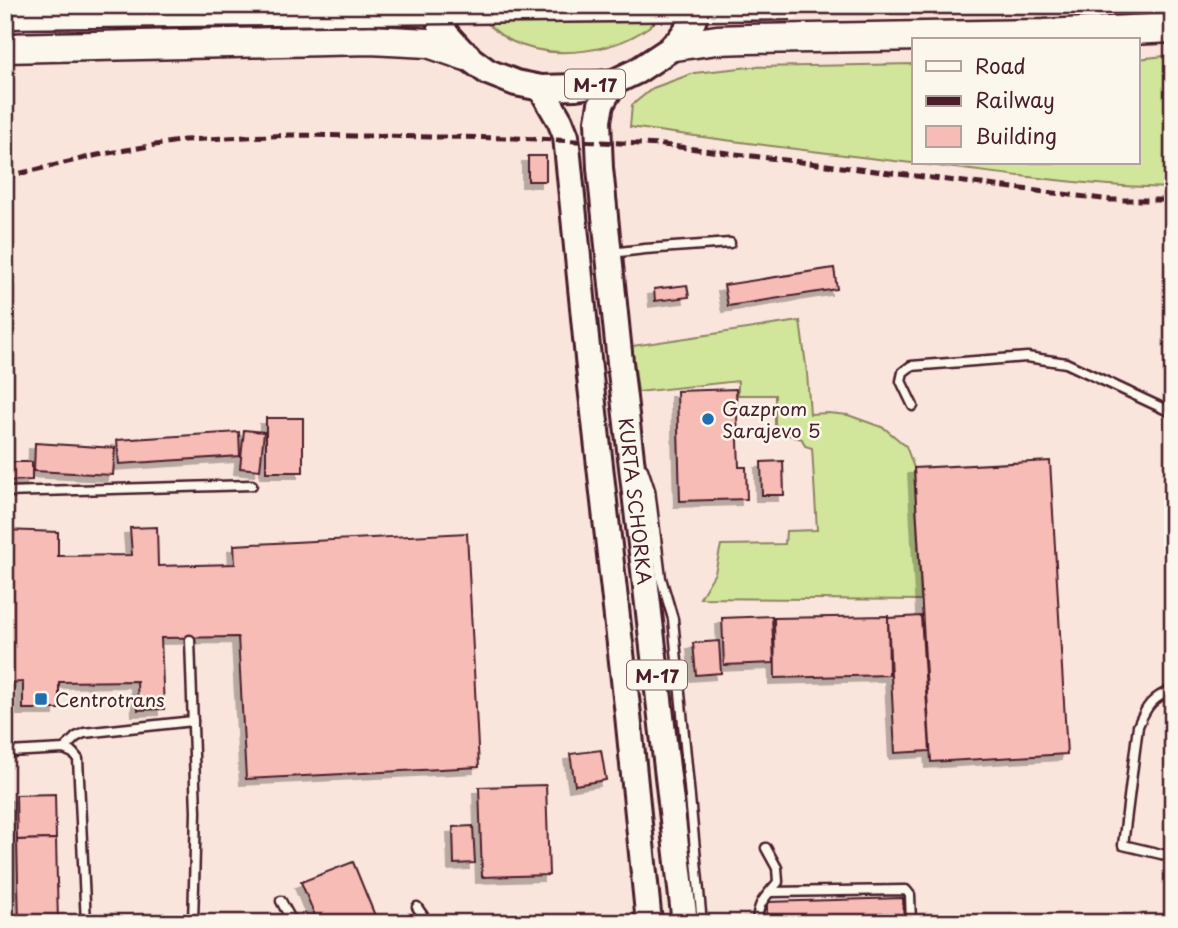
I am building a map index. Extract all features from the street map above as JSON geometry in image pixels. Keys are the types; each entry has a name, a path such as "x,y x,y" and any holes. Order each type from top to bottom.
{"highway":[{"path":"5,14 791,5"},
{"path":"675,46 717,40 1044,34 1173,28"},
{"path":"5,48 382,41 428,43 466,56"}],"main road":[{"name":"M-17","path":"431,5 446,34 466,56 488,72 516,83 541,88 614,82 637,71 675,46 693,21 699,5"},
{"name":"KURTA SCHORKA","path":"614,82 601,104 598,121 600,168 685,923"},
{"name":"KURTA SCHORKA","path":"541,88 566,136 649,923"}],"lane":[{"path":"608,254 730,243"},
{"path":"913,406 901,381 903,372 911,366 1027,357 1066,363 1173,413"},
{"path":"628,426 650,490 661,578 673,619 702,923"},
{"path":"5,492 252,485"},
{"path":"190,640 197,812 194,923"},
{"path":"1173,690 1160,694 1146,708 1138,726 1123,845 1173,856"},
{"path":"65,749 84,733 193,721"},
{"path":"5,754 65,749 78,759 86,923"},
{"path":"757,923 757,910 778,882 779,876 766,848"},
{"path":"770,892 906,890 910,895 911,923"},
{"path":"281,901 293,923"},
{"path":"416,907 428,923"}],"green space":[{"path":"669,5 655,22 623,41 584,51 564,52 526,47 509,40 491,28 476,12"},
{"path":"1173,55 1173,188 1116,186 922,164 1140,164 1140,59"},
{"path":"912,64 912,163 630,127 632,105 653,88 694,73 750,67"},
{"path":"800,321 810,414 848,415 884,428 906,446 914,468 921,600 700,598 715,573 721,545 785,544 786,531 817,530 812,448 805,446 802,439 787,434 775,425 775,395 738,395 738,381 638,392 632,346"}],"building":[{"path":"528,156 546,156 546,181 528,181"},
{"path":"834,268 837,289 728,306 724,285"},
{"path":"687,285 689,297 655,301 654,289"},
{"name":"Gazprom Sarajevo 5","path":"736,389 739,467 746,467 747,499 680,501 677,391"},
{"path":"266,418 303,418 303,472 266,472"},
{"path":"244,430 264,432 260,470 240,468"},
{"path":"239,432 240,456 119,464 117,440"},
{"path":"35,443 115,448 113,475 34,471"},
{"path":"783,461 784,495 762,495 761,462"},
{"path":"1050,461 1067,754 931,762 914,468"},
{"path":"5,462 32,462 32,480 5,481"},
{"path":"157,527 158,566 235,564 234,545 467,533 479,767 246,779 238,637 161,638 164,709 138,710 137,681 59,682 59,709 23,709 23,682 5,683 5,530 58,532 58,556 132,555 130,528"},
{"path":"772,616 774,663 724,665 722,618"},
{"path":"888,616 889,675 775,678 774,618"},
{"path":"921,616 930,751 895,753 888,618"},
{"path":"719,641 721,673 696,675 693,643"},
{"path":"601,750 606,780 575,785 570,754"},
{"path":"546,785 549,875 482,877 479,787"},
{"path":"55,794 56,839 17,840 16,795"},
{"path":"473,826 475,863 454,864 453,827"},
{"path":"56,839 58,923 19,923 17,840"},
{"path":"353,862 378,923 318,923 301,882"},
{"path":"903,898 904,923 767,923 767,902"}],"railway":[{"path":"5,177 98,155 184,140 290,135 514,138 663,145 1111,200 1173,200"}],"place":[{"name":"Gazprom Sarajevo 5","path":"708,419"},
{"name":"Centrotrans","path":"41,699"}]}
